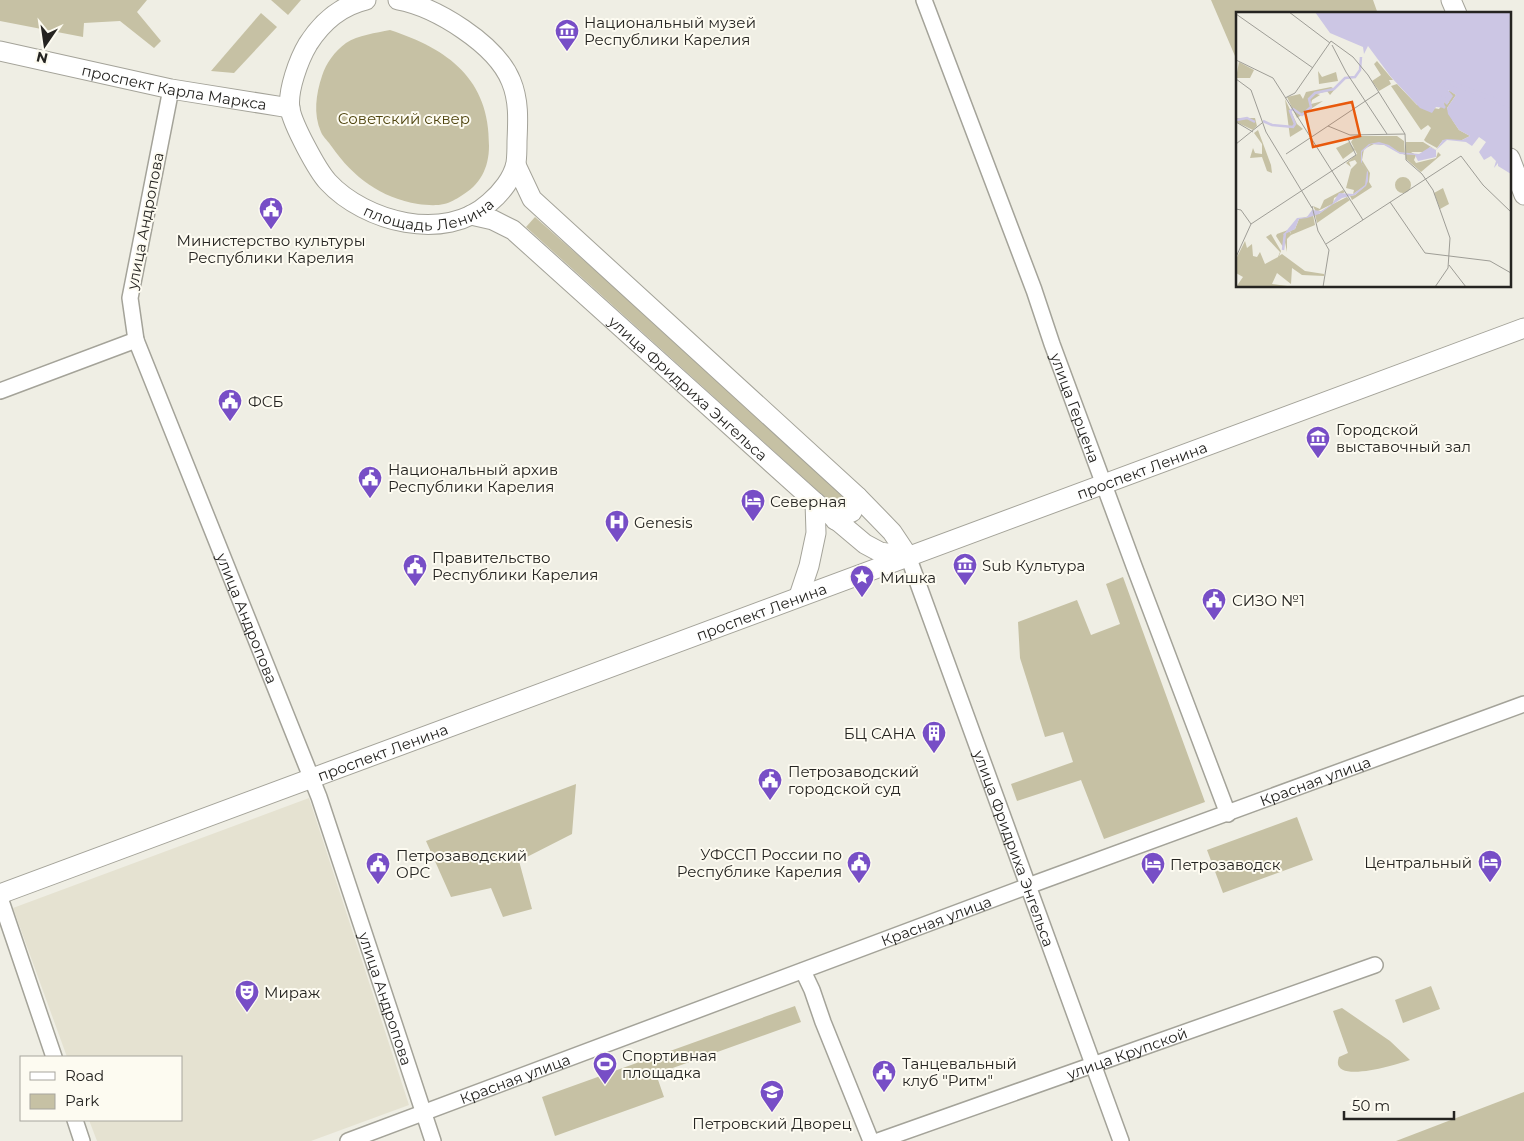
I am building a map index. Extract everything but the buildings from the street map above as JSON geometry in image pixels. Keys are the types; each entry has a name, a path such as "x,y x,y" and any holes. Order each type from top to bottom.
{"main road":[{"name":"площадь Ленина","path":"366,0 353,3 332,15 314,35 302,55 294,74 290,108 305,147 328,182 360,208 386,218 413,224 443,224 471,215 488,204 506,186 516,165 519,114 511,81 498,59 474,36 448,20 398,0"},
{"path":"1452,0 1456,12"},
{"name":"проспект Карла Маркса","path":"0,52 171,89 290,108"},
{"path":"1512,163 1524,195"},
{"name":"улица Фридриха Энгельса","path":"516,165 532,199 858,497 892,532 908,556"},
{"name":"улица Фридриха Энгельса","path":"471,215 493,220 513,230 835,520 865,544 880,552 908,556"},
{"name":"проспект Ленина","path":"0,896 799,596 1524,328"},
{"path":"835,520 852,512 858,497"},
{"path":"799,596 809,566 816,534 816,502"}],"street":[{"name":"улица Герцена","path":"924,0 1034,290 1052,344 1228,814"},
{"name":"улица Андропова","path":"171,89 130,298 136,340 313,779 433,1141"},
{"path":"0,391 136,340"},
{"name":"улица Фридриха Энгельса","path":"908,556 1121,1141"},
{"name":"Красная улица","path":"348,1141 1028,886 1524,704"},
{"path":"0,896 54,1056"},
{"name":"улица Крупской","path":"878,1141 1375,965"},
{"path":"803,971 871,1141"},
{"path":"75,1121 82,1141"}],"shaded area":[{"path":"309,798 409,1105 311,1141 97,1141 89,1121 182,1121 182,1056 67,1056 13,908"}],"green space":[{"path":"0,0 147,0 137,12 161,41 154,48 120,21 84,23 83,37 0,21"},
{"path":"271,0 301,0 288,15"},
{"path":"1211,0 1373,0 1377,12 1236,12 1236,58"},
{"path":"261,13 277,27 234,73 211,71"},
{"name":"Советский сквер","path":"390,30 430,47 447,57 462,70 482,102 487,123 489,146 485,169 478,181 468,192 453,201 438,205 418,204 392,197 380,191 349,168 321,132 316,104 324,71 331,58 342,46 351,40"},
{"path":"535,217 841,488 842,501 830,502 526,227"},
{"path":"1123,577 1205,802 1104,839 1081,780 1017,801 1011,784 1073,762 1063,732 1045,737 1020,658 1018,622 1077,600 1091,635 1120,624 1106,584"},
{"path":"576,784 572,834 519,861 532,909 503,917 491,888 451,897 426,841"},
{"path":"1297,817 1313,860 1223,893 1207,850"},
{"path":"1431,986 1440,1009 1403,1023 1395,1000"},
{"path":"795,1006 801,1022 656,1074 664,1097 555,1136 542,1097"},
{"path":"1342,1008 1390,1041 1410,1060 1366,1071 1354,1072 1344,1070 1338,1066 1339,1057 1348,1053 1333,1011"},
{"path":"1524,1092 1524,1141 1396,1141"}],"place":[{"name":"Национальный музей Республики Карелия","path":"567,52"},
{"name":"Министерство культуры Республики Карелия","path":"271,230"},
{"name":"ФСБ","path":"230,422"},
{"name":"Городской выставочный зал","path":"1318,459"},
{"name":"Национальный архив Республики Карелия","path":"370,499"},
{"name":"Северная","path":"753,522"},
{"name":"Genesis","path":"617,543"},
{"name":"Sub Культура","path":"965,586"},
{"name":"Правительство Республики Карелия","path":"415,587"},
{"name":"Мишка","path":"862,598"},
{"name":"СИЗО №1","path":"1214,621"},
{"name":"БЦ САНА","path":"934,754"},
{"name":"Петрозаводский городской суд","path":"770,801"},
{"name":"Центральный","path":"1490,883"},
{"name":"УФССП России по Республике Карелия","path":"859,884"},
{"name":"Петрозаводский ОРС","path":"378,885"},
{"name":"Петрозаводск","path":"1153,885"},
{"name":"Мираж","path":"247,1013"},
{"name":"Спортивная площадка","path":"605,1085"},
{"name":"Танцевальный клуб \"Ритм\"","path":"884,1093"},
{"name":"Петровский Дворец","path":"772,1113"}]}
